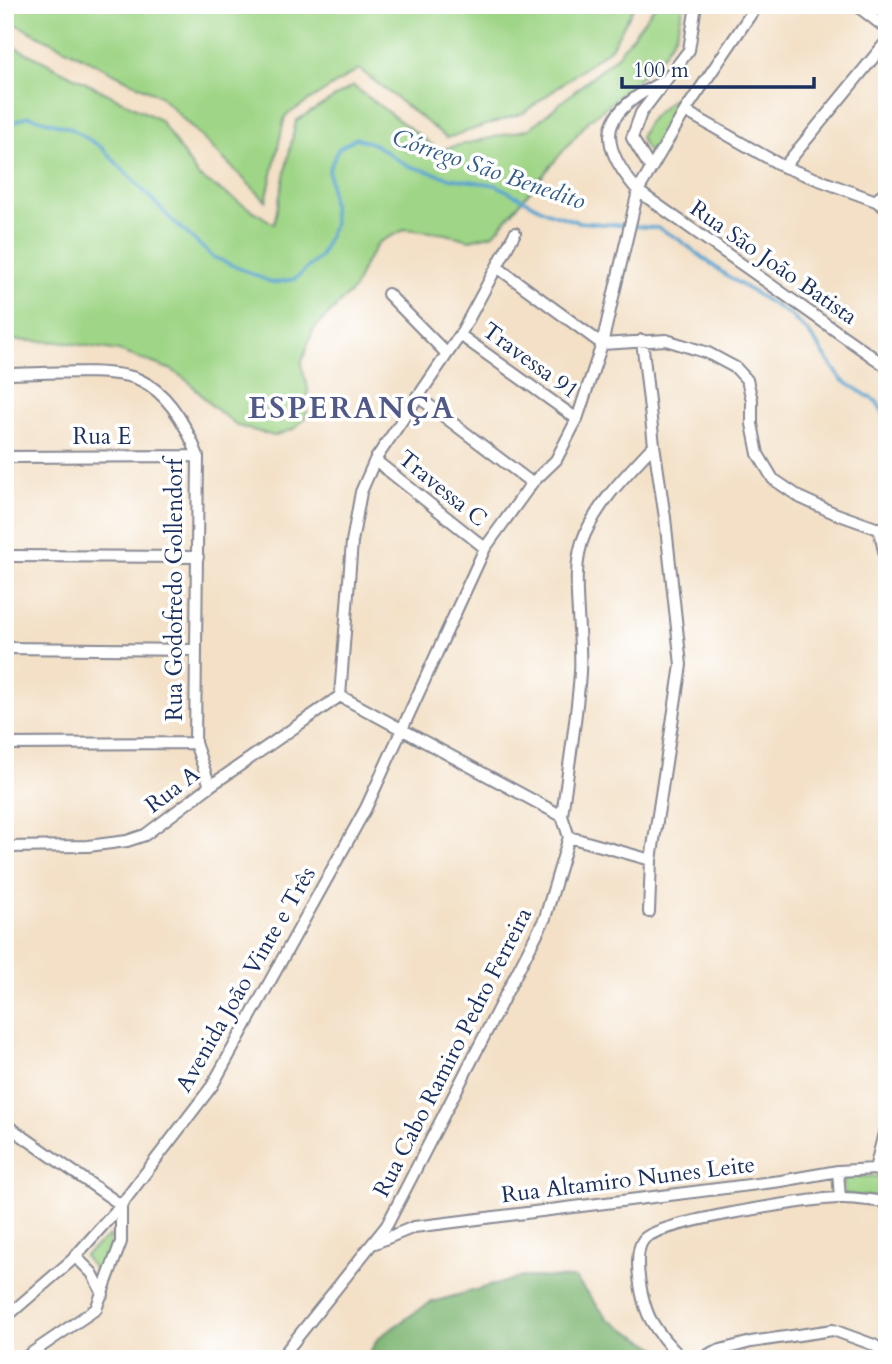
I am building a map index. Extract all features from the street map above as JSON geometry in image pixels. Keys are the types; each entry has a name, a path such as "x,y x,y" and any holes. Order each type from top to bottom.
{"street":[{"path":"651,169 632,138 641,113 689,50 696,5"},
{"name":"Avenida João Vinte e Três","path":"5,1318 75,1256 121,1205 212,1086 366,808 485,548 532,483 556,460 577,419 602,344 638,191 685,111 757,5"},
{"path":"856,5 887,29"},
{"path":"784,167 887,41"},
{"name":"Rua São João Batista","path":"666,80 631,102 617,116 609,130 608,141 622,172 638,191 887,367"},
{"path":"685,111 784,167 876,201 887,209"},
{"path":"876,201 887,188"},
{"path":"515,233 460,335 375,460 361,492 355,513 340,696 562,816"},
{"path":"497,267 602,344 666,340 708,353 736,368 747,380 758,454 773,479 801,498 883,530 887,565"},
{"path":"388,295 447,354"},
{"name":"Travessa 91","path":"460,335 577,419"},
{"path":"642,340 681,665 651,860 649,912"},
{"name":"Rua Godofredo Gollendorf","path":"5,374 118,373 142,380 163,397 187,427 198,456 195,743 210,786"},
{"path":"417,396 532,483"},
{"path":"651,860 569,837 562,816 580,670 579,557 584,536 616,485 654,445"},
{"name":"Rua E","path":"5,457 198,456"},
{"name":"Travessa C","path":"375,460 485,548"},
{"path":"5,556 198,557"},
{"path":"5,648 197,650"},
{"name":"Rua A","path":"5,847 88,846 127,841 145,835 210,786 340,696"},
{"path":"5,744 195,743"},
{"name":"Rua Cabo Ramiro Pedro Ferreira","path":"280,1359 375,1242 393,1213 545,918 569,837"},
{"path":"887,1121 875,1168 887,1177"},
{"path":"5,1124 121,1205 121,1242 96,1310 23,1359"},
{"name":"Rua Altamiro Nunes Leite","path":"375,1242 414,1227 875,1168 887,1161"},
{"path":"838,1171 840,1198"},
{"name":"Rua Altamiro Nunes Leite","path":"683,1359 666,1343 650,1318 640,1285 637,1257 644,1239 662,1229 758,1208 840,1198 887,1202"},
{"path":"75,1256 92,1273 103,1294"},
{"path":"702,1359 713,1352 751,1342 833,1330 874,1345 887,1355"}],"green space":[{"path":"5,5 635,5 611,48 523,113 447,138 359,69 285,116 266,201 160,96 5,19"},
{"path":"656,5 684,5 676,34 662,56 614,101 589,120 494,234 470,240 406,229 379,242 364,265 354,289 313,330 301,364 308,389 306,417 294,429 274,436 238,426 172,370 119,351 62,342 5,340 5,42 160,120 198,176 274,224 296,121 353,86 439,150 529,129 616,57"},
{"path":"679,94 685,100 651,157 640,138 643,131 656,113"},
{"path":"886,1176 887,1199 844,1194 843,1177"},
{"path":"110,1235 109,1254 103,1280 84,1256"},
{"path":"522,1277 575,1278 608,1319 659,1349 665,1359 366,1359 378,1338 429,1303"}],"waterway":[{"name":"Córrego São Benedito","path":"5,126 28,116 70,128 101,147 171,219 213,257 273,283 295,279 320,257 334,224 329,170 338,149 356,138 374,144 406,165 450,178 496,185 547,212 578,222 658,228 677,238 727,276 790,315 809,333 842,380 877,402 887,419"}],"district":[{"name":"ESPERANÇA","path":"352,408"}]}
